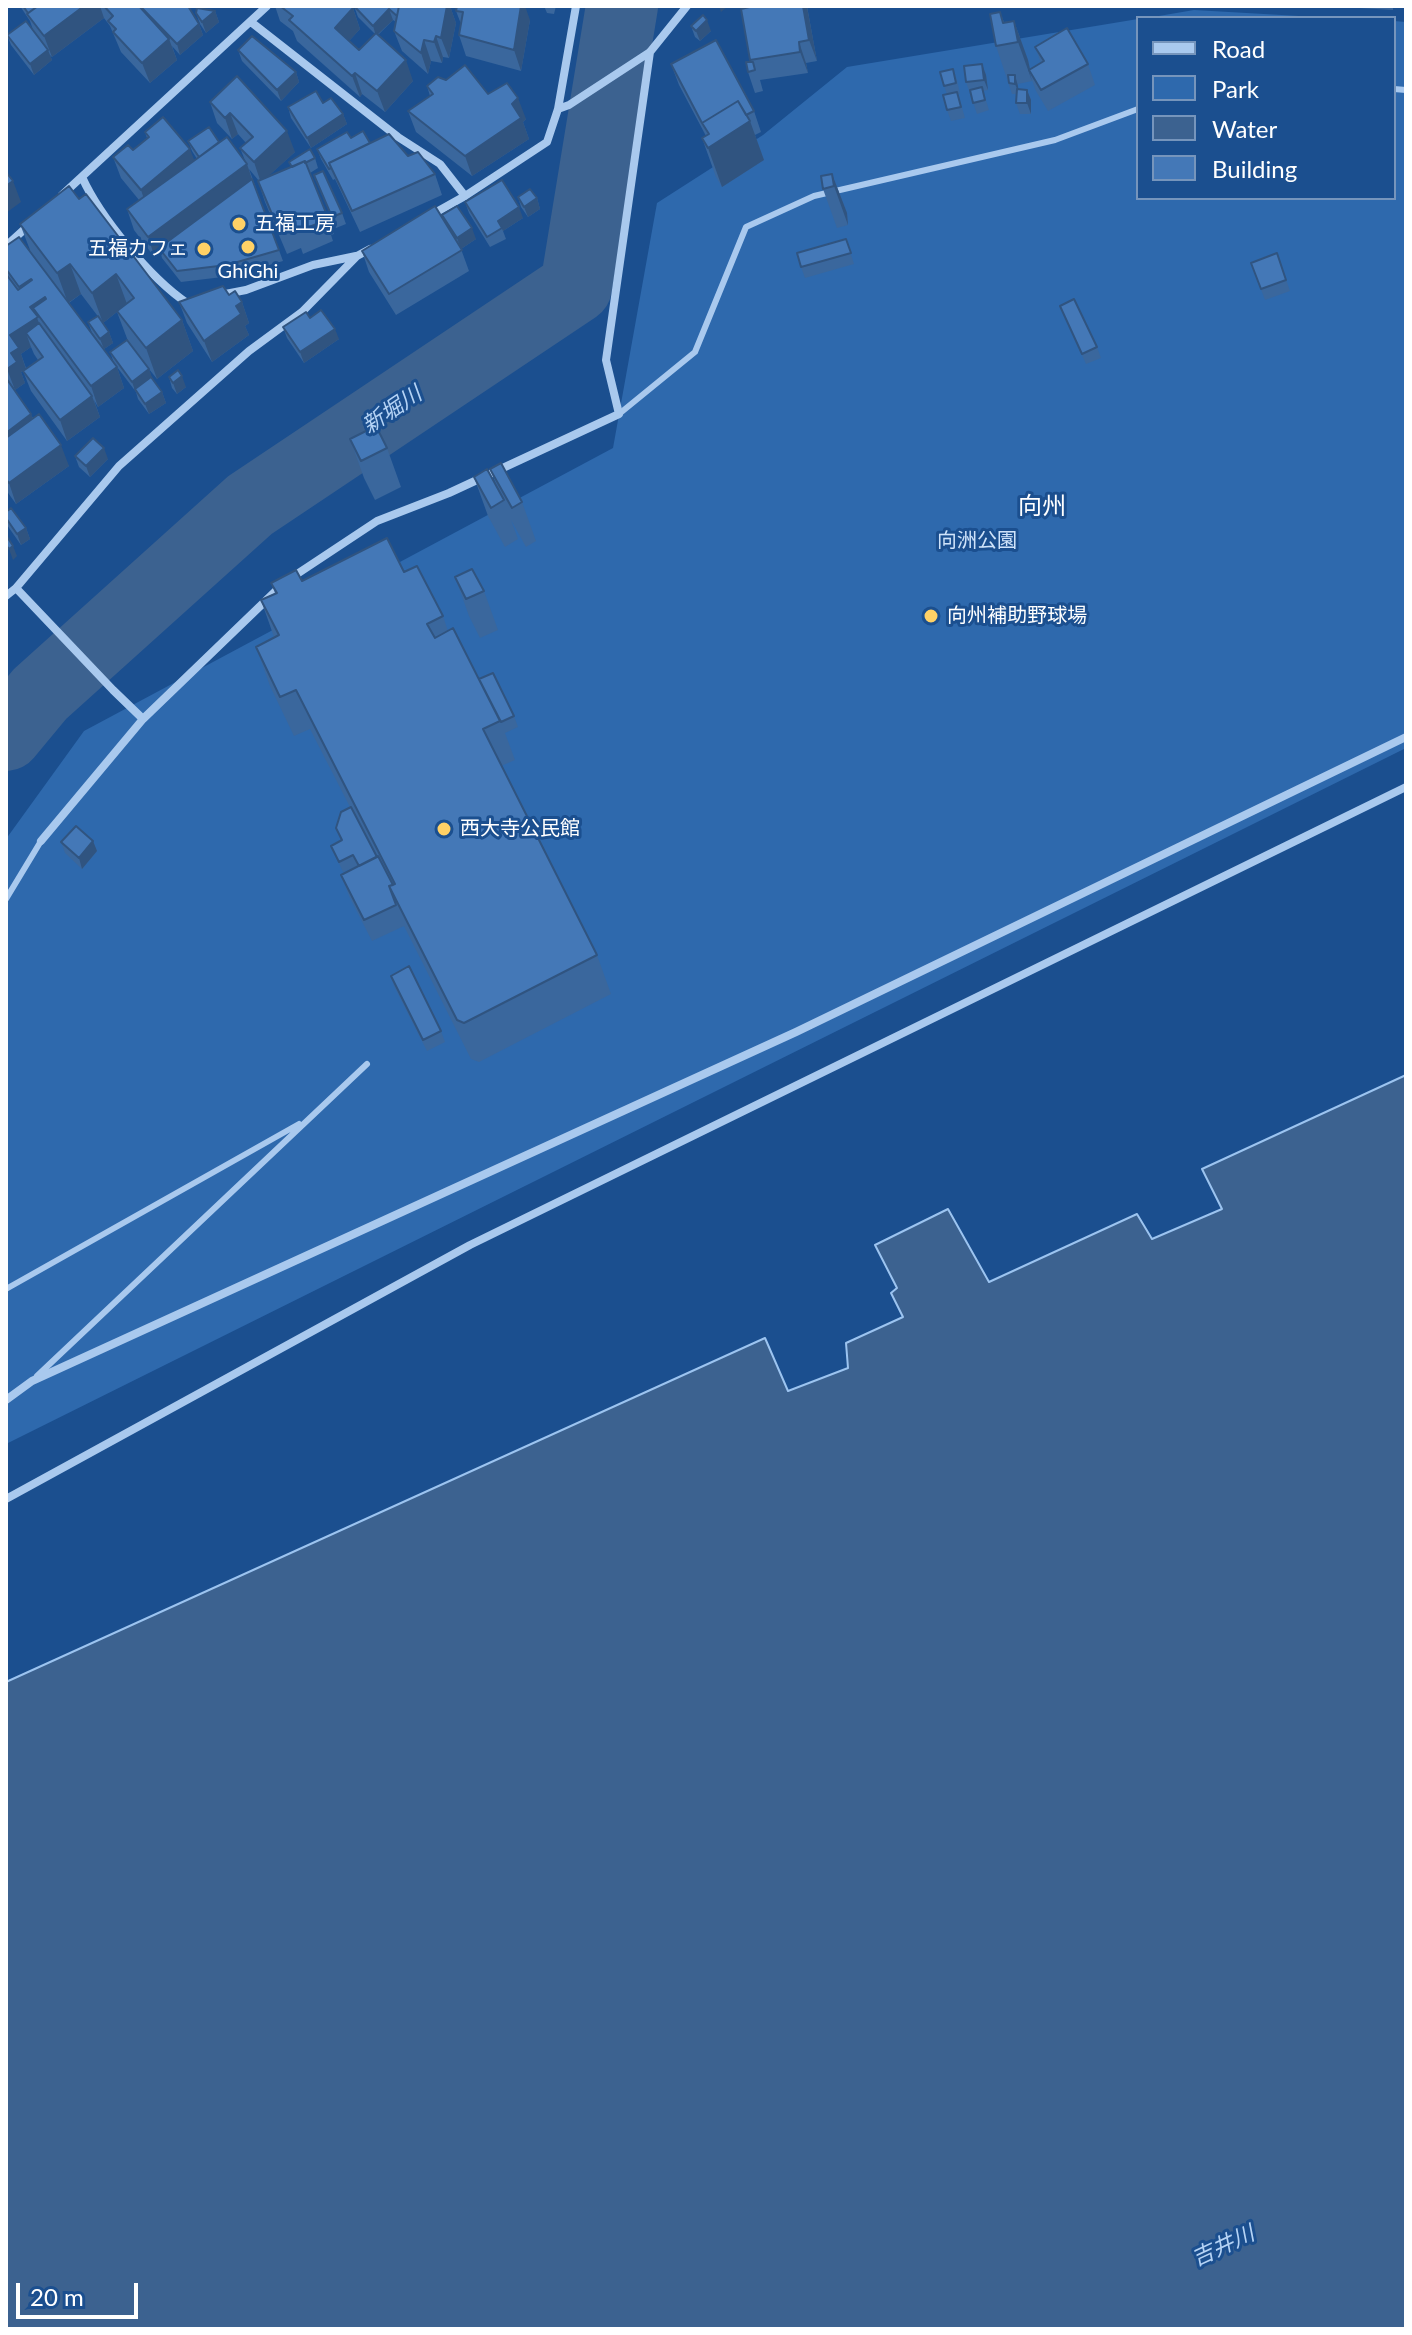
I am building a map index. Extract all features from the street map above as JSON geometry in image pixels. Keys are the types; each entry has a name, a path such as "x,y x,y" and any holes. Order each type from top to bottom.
{"street":[{"path":"49,206 267,6"},
{"path":"425,218 465,196 547,142 558,109 576,6"},
{"path":"558,109 650,52 687,6"},
{"path":"251,22 398,137 440,164 465,196"},
{"path":"41,841 143,719 287,581 377,521 449,493 619,414 606,360 650,52"},
{"path":"82,177 90,195 129,246 169,290 187,303 201,300"},
{"path":"6,246 38,216"},
{"path":"6,596 119,466 249,351 302,312 357,256 384,241"},
{"path":"216,296 246,290 313,265 357,256"},
{"path":"16,588 143,719"},
{"path":"6,1400 32,1381 796,1032 1406,737"},
{"path":"6,1499 470,1245 1406,787"}],"lane":[{"path":"619,414 695,352 746,227 814,196 1055,140 1136,110"},
{"path":"6,899 41,841"},
{"path":"32,1381 367,1064"},
{"path":"6,1289 309,1119"}],"green space":[{"path":"1194,10 1299,16 1159,16"},
{"name":"向洲公園","path":"1136,19 1136,200 1396,200 1396,21 1406,22 1406,748 6,1444 6,839 84,731 613,448 657,203 763,135 847,67"}],"water":[{"name":"吉井川","path":"1406,1075 1406,2329 6,2329 6,1682 765,1338 788,1391 848,1368 846,1343 903,1317 891,1293 897,1288 875,1245 948,1209 989,1282 1137,1214 1152,1239 1222,1209 1202,1169"}],"building":[{"path":"23,6 38,6 28,13"},
{"path":"38,6 84,6 44,36 27,14"},
{"path":"104,6 139,6 169,39 142,63 113,32 116,29 108,21 113,16"},
{"path":"143,6 188,6 199,24 177,44"},
{"path":"280,6 350,6 353,8 335,28 359,50 376,33 406,60 377,91 355,73 352,76 289,20 293,16"},
{"path":"354,6 399,6 397,16 389,9 373,26"},
{"path":"399,6 447,6 441,38 436,36 434,42 424,40 421,53 394,31"},
{"path":"457,6 521,6 514,50 459,35 463,12 456,11"},
{"path":"803,6 809,40 799,42 800,52 750,60 741,9"},
{"path":"197,8 215,11 202,22 196,13"},
{"path":"1000,12 1003,23 1014,21 1018,42 996,46 990,14"},
{"path":"703,15 707,20 696,31 691,26"},
{"path":"26,21 48,50 30,64 7,35"},
{"path":"1067,28 1088,64 1041,90 1029,70 1044,61 1035,47"},
{"path":"252,36 296,72 277,90 238,50"},
{"path":"716,40 754,111 746,115 738,101 702,123 671,64"},
{"path":"746,62 753,62 755,70 748,72"},
{"path":"982,64 984,80 966,82 964,66"},
{"path":"465,65 488,94 507,83 518,98 512,104 521,118 465,156 408,111 433,94 427,86 438,77 446,80"},
{"path":"953,69 956,83 944,86 940,72"},
{"path":"1008,75 1015,75 1015,84 1009,83"},
{"path":"237,76 287,131 254,162 240,148 253,137 230,113 225,118 210,102"},
{"path":"982,87 985,100 973,103 970,90"},
{"path":"1017,89 1027,90 1027,103 1016,103"},
{"path":"316,91 323,103 331,98 343,114 307,138 288,107"},
{"path":"957,92 961,107 947,110 943,95"},
{"path":"738,101 750,121 708,148 702,138 709,134 702,123"},
{"path":"163,117 190,149 141,190 113,157 128,145 133,150 149,137 145,132"},
{"path":"209,127 219,142 199,157 188,141"},
{"path":"363,131 370,143 329,163 329,169 317,149 347,132 351,138"},
{"path":"389,134 408,156 418,152 435,174 352,211 329,163"},
{"path":"227,137 247,164 148,237 127,209"},
{"path":"310,149 315,158 292,167 289,162"},
{"path":"305,161 326,220 295,233 293,227 280,233 258,181"},
{"path":"323,171 342,213 332,217 314,175"},
{"path":"6,172 13,181 6,186"},
{"path":"832,174 834,186 823,189 821,176"},
{"name":"五福工房","path":"252,179 279,250 227,265 177,271 159,248"},
{"path":"502,180 519,207 498,221 502,228 487,237 465,202"},
{"path":"69,186 79,199 86,194 182,320 146,348 117,311 134,298 116,274 92,293 70,264 57,273 20,224"},
{"path":"530,189 537,198 524,207 518,197"},
{"path":"435,206 462,250 389,294 362,251"},
{"path":"457,206 472,228 457,238 442,215"},
{"path":"19,237 117,367 91,386 33,308 45,297 30,307 38,317 10,335 19,348 11,353 17,362 6,367 6,274 18,290 32,280 19,287 6,269 6,246"},
{"path":"846,239 851,253 801,267 797,253"},
{"path":"1277,253 1286,280 1261,289 1251,263"},
{"path":"223,286 229,295 235,291 242,302 236,306 241,314 204,341 179,302"},
{"path":"1074,299 1097,347 1082,354 1060,306"},
{"path":"321,310 335,329 300,352 283,327 306,312 310,318"},
{"path":"98,316 109,332 100,339 88,322"},
{"path":"39,323 92,396 60,420 23,371 43,357 26,333"},
{"path":"127,340 149,369 132,382 110,352"},
{"path":"178,370 182,376 173,383 169,377"},
{"path":"151,377 162,392 145,404 135,389"},
{"path":"6,378 31,414 6,433"},
{"path":"39,414 61,445 9,483 6,479 6,438"},
{"path":"376,426 387,448 361,461 350,439"},
{"path":"93,438 104,448 86,466 75,456"},
{"path":"501,463 522,502 512,508 490,469"},
{"path":"487,469 504,500 491,508 474,477"},
{"path":"11,508 26,528 17,534 6,518 6,512"},
{"path":"6,535 13,546 9,549 6,545"},
{"name":"西大寺公民館","path":"387,538 404,572 417,566 443,616 427,624 435,638 453,628 500,721 483,729 597,955 464,1023 457,1020 389,886 395,884 296,690 280,697 256,647 279,635 261,600 277,593 271,583 296,570 302,581"},
{"path":"472,569 484,591 466,599 455,577"},
{"path":"493,673 514,716 501,722 479,679"},
{"path":"351,807 377,857 359,866 353,855 339,862 331,846 342,840 336,828 341,812"},
{"path":"76,826 93,841 79,858 61,842"},
{"path":"378,856 393,885 389,886 396,905 364,920 341,875"},
{"path":"409,966 441,1031 423,1040 391,976"}],"waterway":[{"name":"新堀川","path":"6,735 40,694 250,505 576,287 622,6"}],"place":[{"name":"五福工房","path":"239,224"},
{"name":"GhiGhi","path":"248,247"},
{"name":"五福カフェ","path":"204,249"},
{"name":"向州補助野球場","path":"931,616"},
{"name":"西大寺公民館","path":"444,829"}],"district":[{"name":"向州","path":"1042,506"}]}
